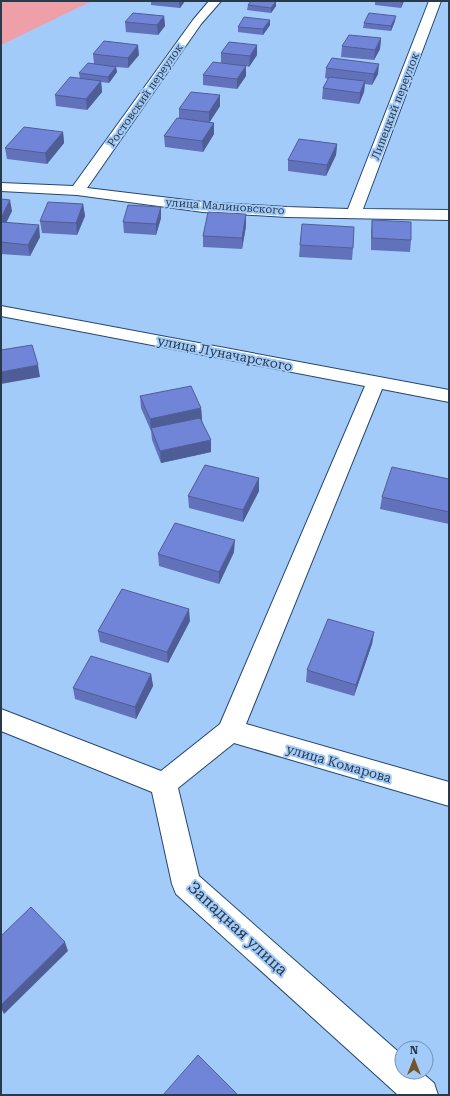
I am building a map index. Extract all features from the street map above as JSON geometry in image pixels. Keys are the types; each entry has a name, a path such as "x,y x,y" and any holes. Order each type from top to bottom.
{"street":[{"name":"Ростовский переулок","path":"77,191 197,22 215,1"},
{"name":"Липецкий переулок","path":"354,212 435,1"},
{"name":"улица Малиновского","path":"1,187 77,191 203,207 287,212 354,212 449,215"},
{"name":"улица Луначарского","path":"1,311 449,396"},
{"path":"1,720 164,784 230,731 376,382"},
{"name":"улица Комарова","path":"230,731 449,794"},
{"name":"Западная улица","path":"164,784 186,884 422,1095"}],"shaded area":[{"path":"1,1 92,1 1,45"}],"building":[{"path":"251,1 276,1 271,8 248,5"},
{"path":"133,13 164,16 157,25 125,22"},
{"path":"369,13 396,16 391,26 364,23"},
{"path":"244,17 270,20 263,29 238,27"},
{"path":"349,35 381,38 375,50 342,46"},
{"path":"104,41 138,45 128,58 93,54"},
{"path":"229,42 257,45 250,56 221,53"},
{"path":"332,58 379,64 374,74 326,68"},
{"path":"213,62 246,66 237,79 203,75"},
{"path":"88,63 116,67 108,77 79,73"},
{"path":"70,77 101,81 86,99 55,95"},
{"path":"329,77 365,81 360,93 323,88"},
{"path":"191,92 220,95 209,112 179,109"},
{"path":"177,118 214,123 202,141 164,136"},
{"path":"24,127 63,132 45,153 5,148"},
{"path":"299,139 337,144 327,165 288,160"},
{"path":"1,199 10,200 1,218"},
{"path":"48,202 83,204 76,223 40,221"},
{"path":"128,205 161,207 156,224 123,222"},
{"path":"208,212 246,214 242,238 203,236"},
{"path":"372,220 411,222 411,240 372,238"},
{"path":"1,222 39,225 28,245 1,242"},
{"path":"302,224 354,227 353,248 300,245"},
{"path":"32,345 38,365 1,372 1,350"},
{"path":"191,386 201,408 150,419 140,396"},
{"path":"200,418 211,440 160,451 151,428"},
{"path":"205,465 259,478 243,510 188,496"},
{"path":"392,467 449,479 449,512 382,497"},
{"path":"175,523 235,540 219,572 158,554"},
{"path":"122,589 189,609 167,652 98,631"},
{"path":"328,619 374,632 356,685 307,670"},
{"path":"91,656 151,674 135,707 73,688"},
{"path":"31,907 65,942 1,1005 1,936"},
{"path":"198,1055 238,1095 163,1095"}]}
